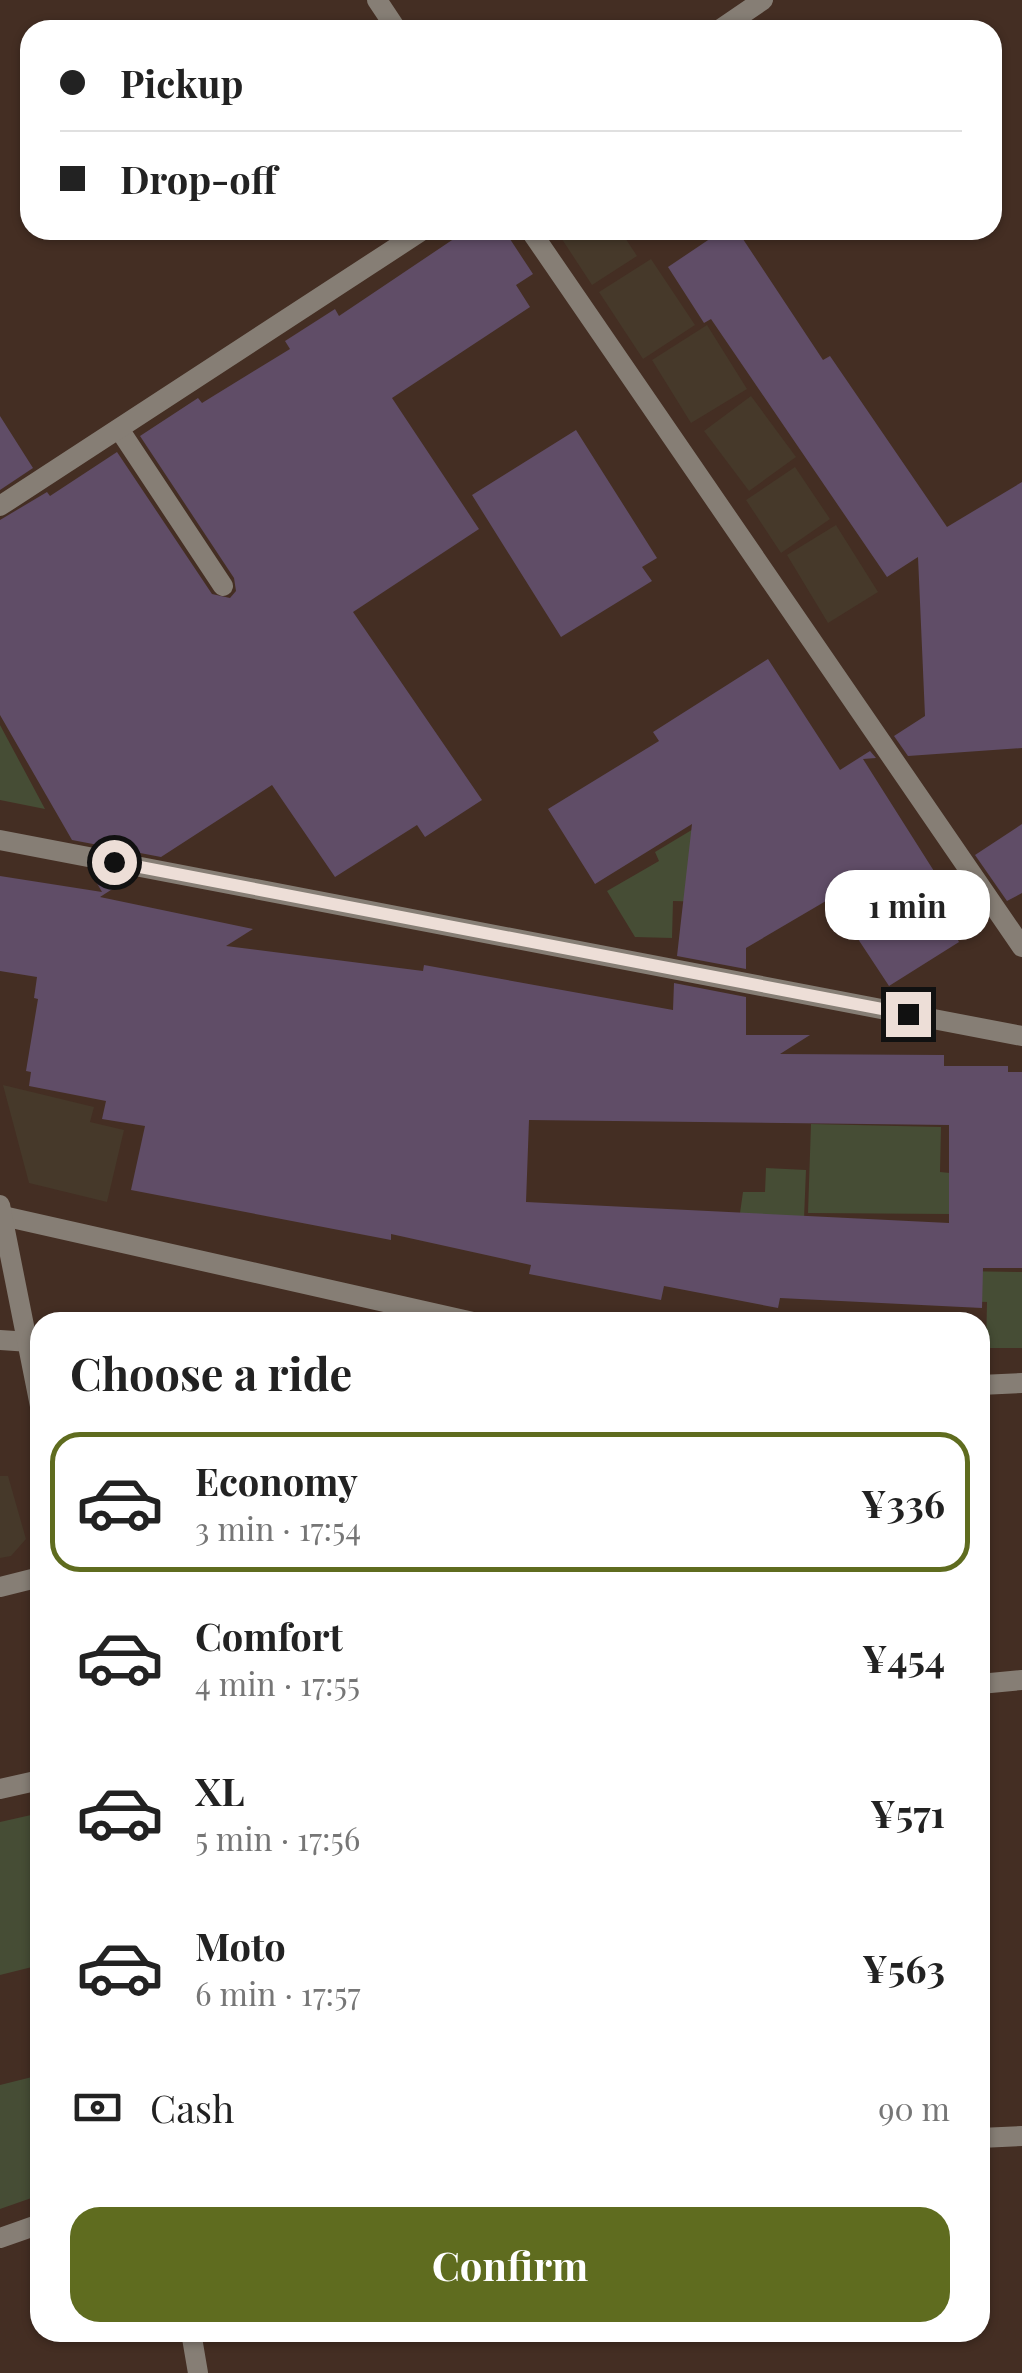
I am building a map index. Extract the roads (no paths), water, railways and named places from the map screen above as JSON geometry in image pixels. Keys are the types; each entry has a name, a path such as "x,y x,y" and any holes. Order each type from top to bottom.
{"street":[{"path":"734,20 763,0"},
{"path":"0,506 408,240"},
{"path":"537,240 1022,948"},
{"path":"119,428 224,586"},
{"path":"0,840 1022,1036"},
{"path":"0,1340 30,1342 2,1210 431,1312"},
{"path":"990,1385 1022,1383"},
{"path":"0,1587 30,1579"},
{"path":"990,1683 1022,1680"},
{"path":"0,1789 30,1782"},
{"path":"990,2138 1022,2136"},
{"path":"0,2238 30,2228"},
{"path":"193,2342 198,2373"}]}
